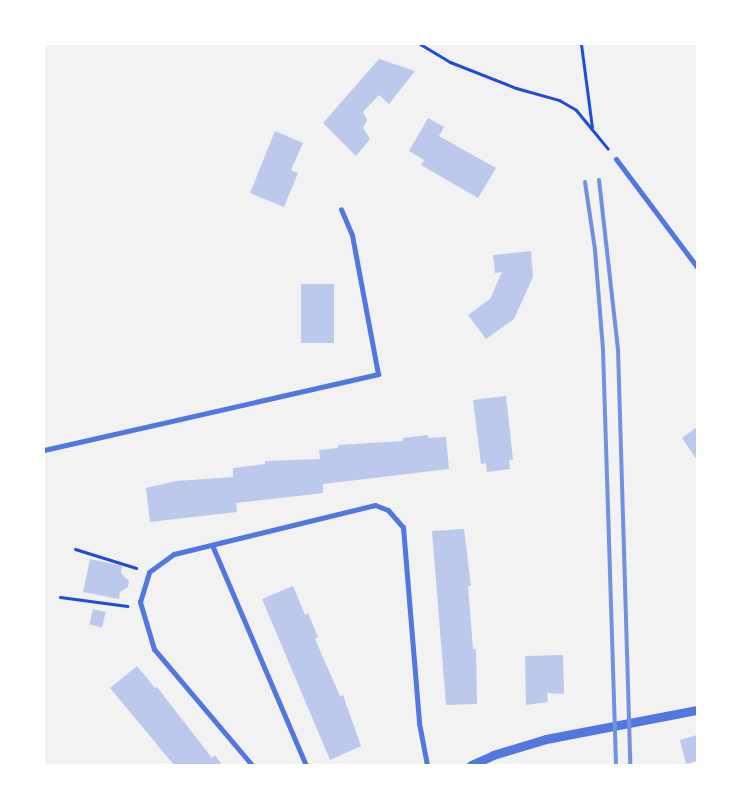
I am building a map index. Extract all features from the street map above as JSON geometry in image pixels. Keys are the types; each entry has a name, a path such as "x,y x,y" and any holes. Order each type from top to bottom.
{"street":[{"path":"616,160 697,266"},
{"path":"44,450 378,374 352,235 341,209"},
{"path":"252,765 154,649 140,602 149,572 174,554 374,505 388,510 404,527 419,723 427,765"},
{"path":"212,545 306,765"},
{"path":"471,765 516,747 697,710"}],"path":[{"path":"420,44 450,62 516,88 559,100 576,110 616,160"},
{"path":"581,44 592,128"},
{"path":"76,549 149,572"},
{"path":"60,597 142,608"}],"building":[{"path":"379,59 415,71 389,104 379,95 363,112 367,120 363,128 370,139 356,156 323,123"},
{"path":"428,118 444,127 439,136 496,168 478,198 421,165 424,160 409,151"},
{"path":"275,131 303,143 291,170 298,173 284,207 250,193"},
{"path":"531,251 533,277 514,319 486,339 468,315 490,299 502,272 495,273 493,255"},
{"path":"301,284 334,284 334,343 301,343"},
{"path":"506,396 513,460 509,460 510,469 487,472 486,463 481,464 473,400"},
{"path":"697,427 697,460 682,438"},
{"path":"428,435 428,438 446,437 449,469 323,484 323,493 236,503 237,512 150,522 146,488 176,481 233,477 233,468 265,464 265,461 320,459 319,450 338,448 338,445 403,441 403,438"},
{"path":"464,529 471,586 468,586 473,649 476,649 477,704 446,705 432,531"},
{"path":"90,559 122,566 121,573 129,581 128,587 120,592 119,599 83,592"},
{"path":"293,586 305,615 308,613 318,637 315,639 340,696 343,695 361,746 330,760 262,599"},
{"path":"93,609 106,612 102,628 89,625"},
{"path":"563,655 564,694 547,693 548,702 526,705 525,656"},
{"path":"137,666 155,688 157,687 212,758 215,755 222,765 174,765 110,688"},
{"path":"697,735 697,761 686,764 680,740"}],"railway":[{"path":"599,180 618,349 630,765"},
{"path":"585,182 595,250 603,350 616,765"}]}
